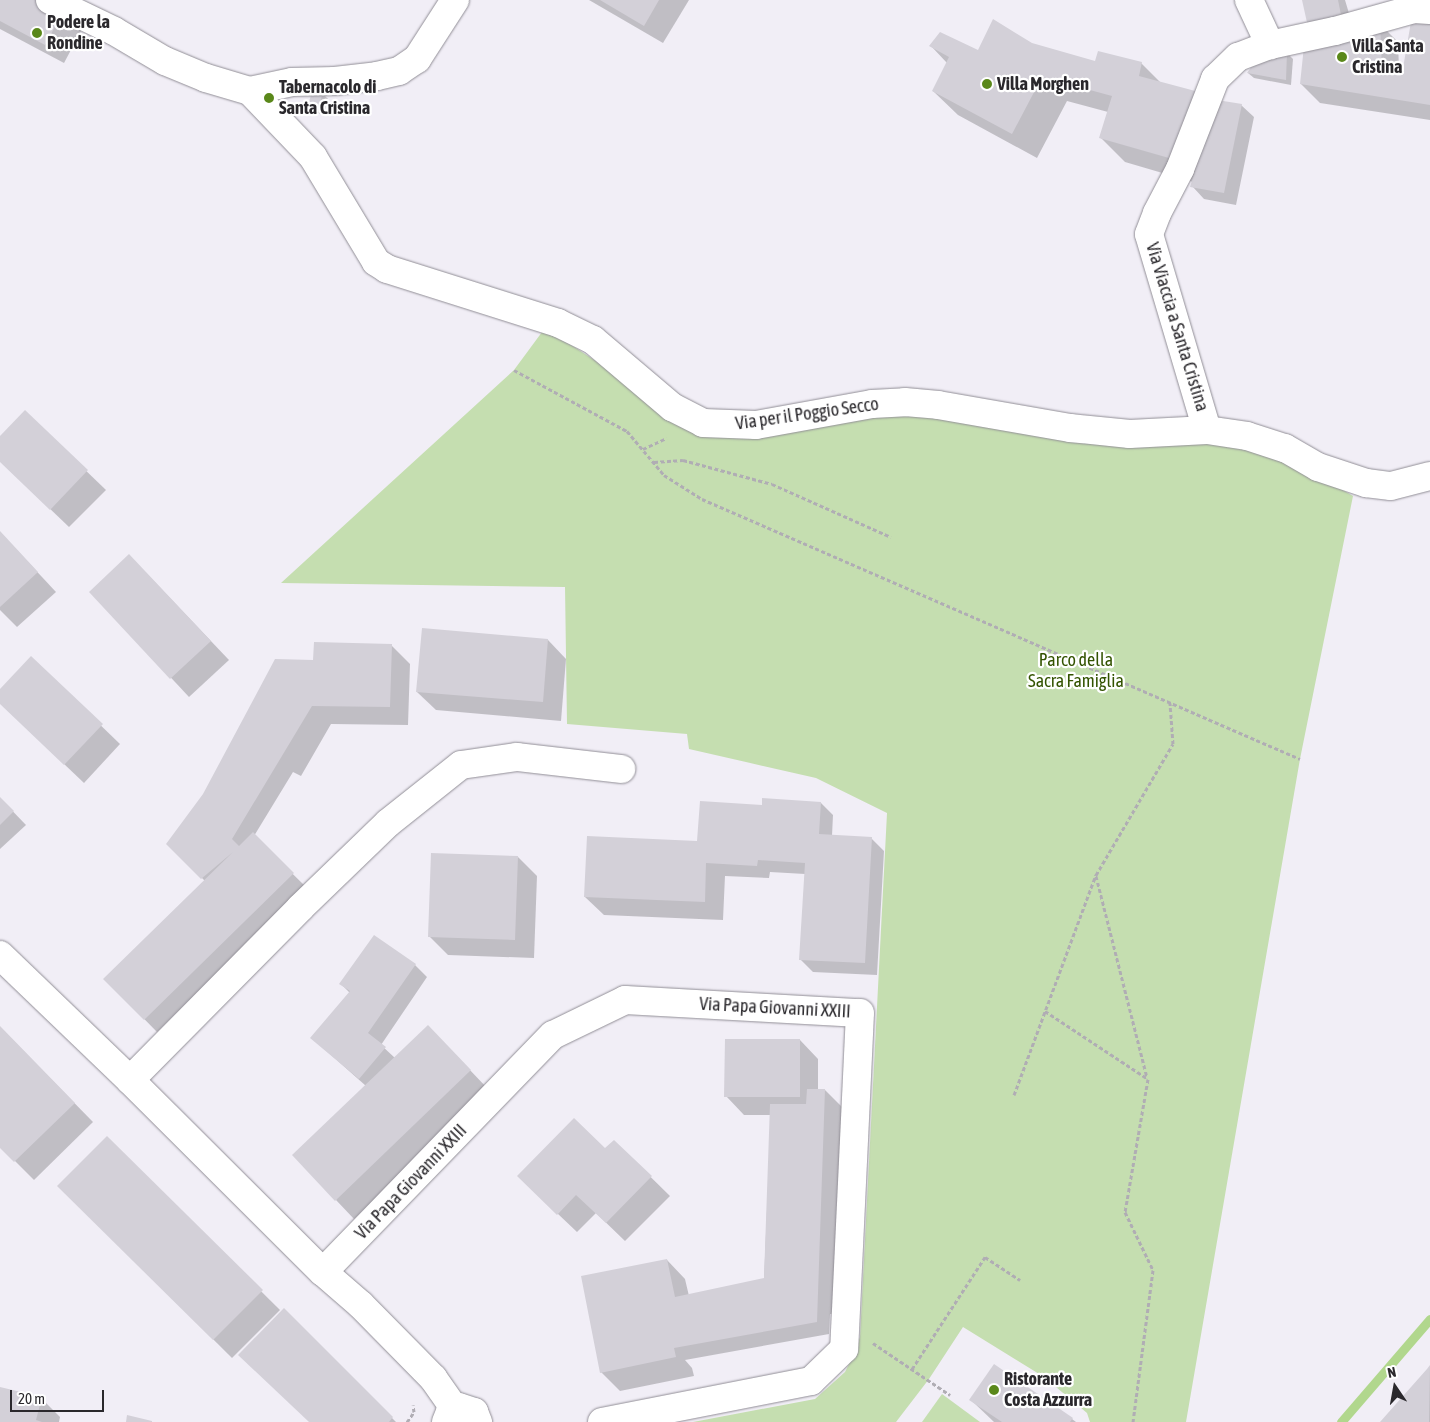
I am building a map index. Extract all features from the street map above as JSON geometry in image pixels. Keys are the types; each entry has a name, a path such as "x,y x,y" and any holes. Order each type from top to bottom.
{"street":[{"name":"Via per il Poggio Secco","path":"50,0 114,31 165,61 206,78 250,91 313,157 376,262 387,269 558,323 593,340 672,407 703,423 756,425 872,404 905,402 938,405 1070,428 1130,434 1207,430 1247,436 1285,448 1318,467 1366,484 1391,486 1430,476"},
{"path":"250,91 292,82 335,81 377,76 399,71 417,59 456,0"},
{"path":"1249,0 1270,45"},
{"name":"Via Viaccia a Santa Cristina","path":"1207,430 1149,234 1157,213 1180,169 1215,79 1238,57 1270,45 1335,31 1414,9 1430,10"},
{"path":"130,1080 300,908 388,823 461,765 517,757 621,769"},
{"path":"0,955 130,1080 323,1272 361,1304 420,1363 433,1378 450,1415 470,1409 474,1412 478,1422"},
{"name":"Via Papa Giovanni XXIII","path":"323,1272 553,1035 625,1000 860,1013 844,1349 811,1381 602,1422"}],"path":[{"path":"514,370 627,431 664,475 702,499 1300,759"},
{"path":"653,462 683,460 772,484 891,537"},
{"path":"1014,1095 1096,875 1173,744 1170,703"},
{"path":"1096,875 1148,1078 1125,1212 1153,1270 1133,1422"},
{"path":"1045,1011 1148,1078"},
{"path":"912,1369 985,1257 1020,1280"},
{"path":"846,1337 860,1338 878,1344 950,1395"}],"green space":[{"name":"Parco della Sacra Famiglia","path":"545,328 696,426 913,412 1201,436 1272,453 1311,471 1353,496 1300,759 1186,1422 1090,1422 1087,1413 1044,1377 963,1327 929,1379 896,1422 693,1422 815,1399 845,1372 856,1350 860,1337 887,813 816,778 689,749 687,734 567,724 565,587 281,583 514,370"},
{"path":"942,1394 980,1422 922,1422"}],"building":[{"name":"Podere la Rondine","path":"0,0 41,0 63,12 45,45 0,21"},
{"path":"600,0 659,0 644,26"},
{"path":"1302,0 1338,0 1342,20 1308,27"},
{"name":"Villa Santa Cristina","path":"1412,16 1430,19 1430,105 1300,84 1304,46 1380,22 1382,68 1403,68"},
{"name":"Villa Morghen","path":"993,19 1032,43 1095,61 1098,51 1142,62 1139,76 1199,92 1176,160 1099,138 1112,96 1042,77 1012,134 932,91 949,57 929,46 940,32 978,50"},
{"path":"1287,52 1286,80 1247,73 1254,63"},
{"path":"312,90 323,92 318,110 308,107"},
{"path":"1217,100 1242,104 1224,193 1190,187"},
{"path":"25,410 88,470 50,510 0,462 0,436"},
{"path":"0,531 38,572 0,607"},
{"path":"129,554 211,641 170,679 89,592"},
{"path":"422,628 548,639 543,702 416,692"},
{"path":"314,642 392,644 390,707 312,706 232,839 239,846 253,832 294,873 144,1020 103,979 233,852 201,879 166,844 203,794 275,659 313,660"},
{"path":"31,656 103,724 64,765 0,704 0,689"},
{"path":"0,797 14,811 0,825"},
{"path":"762,798 821,802 819,834 872,837 865,963 799,960 805,863 758,860 757,866 706,863 705,902 584,897 587,836 697,841 700,801 762,805"},
{"path":"431,853 518,856 515,940 428,937"},
{"path":"374,935 416,964 368,1033 386,1047 359,1079 310,1038 350,991 339,984"},
{"path":"428,1025 471,1070 335,1201 292,1155"},
{"path":"0,1026 75,1103 14,1162 0,1148"},
{"path":"725,1039 800,1039 800,1097 724,1097"},
{"path":"807,1089 825,1089 817,1322 674,1348 676,1357 600,1373 581,1276 667,1259 675,1297 764,1278 770,1104 806,1104"},
{"path":"574,1118 605,1148 614,1140 652,1176 606,1223 576,1195 557,1215 517,1176"},
{"path":"107,1136 263,1290 213,1340 57,1186"},
{"path":"284,1308 393,1417 389,1422 309,1422 238,1355"},
{"path":"994,1364 1073,1418 1070,1422 1002,1422 969,1400"},
{"path":"1430,1365 1429,1422 1380,1422 1427,1369"},
{"path":"0,1387 42,1397 36,1420 42,1422 0,1422"},
{"path":"127,1415 152,1421 152,1422 126,1422"}],"waterway":[{"path":"1341,1422 1430,1319"}],"place":[{"name":"Podere la Rondine","path":"37,33"},
{"name":"Villa Santa Cristina","path":"1342,57"},
{"name":"Villa Morghen","path":"987,84"},
{"name":"Tabernacolo di Santa Cristina","path":"269,98"},
{"name":"Ristorante Costa Azzurra","path":"994,1390"}]}
